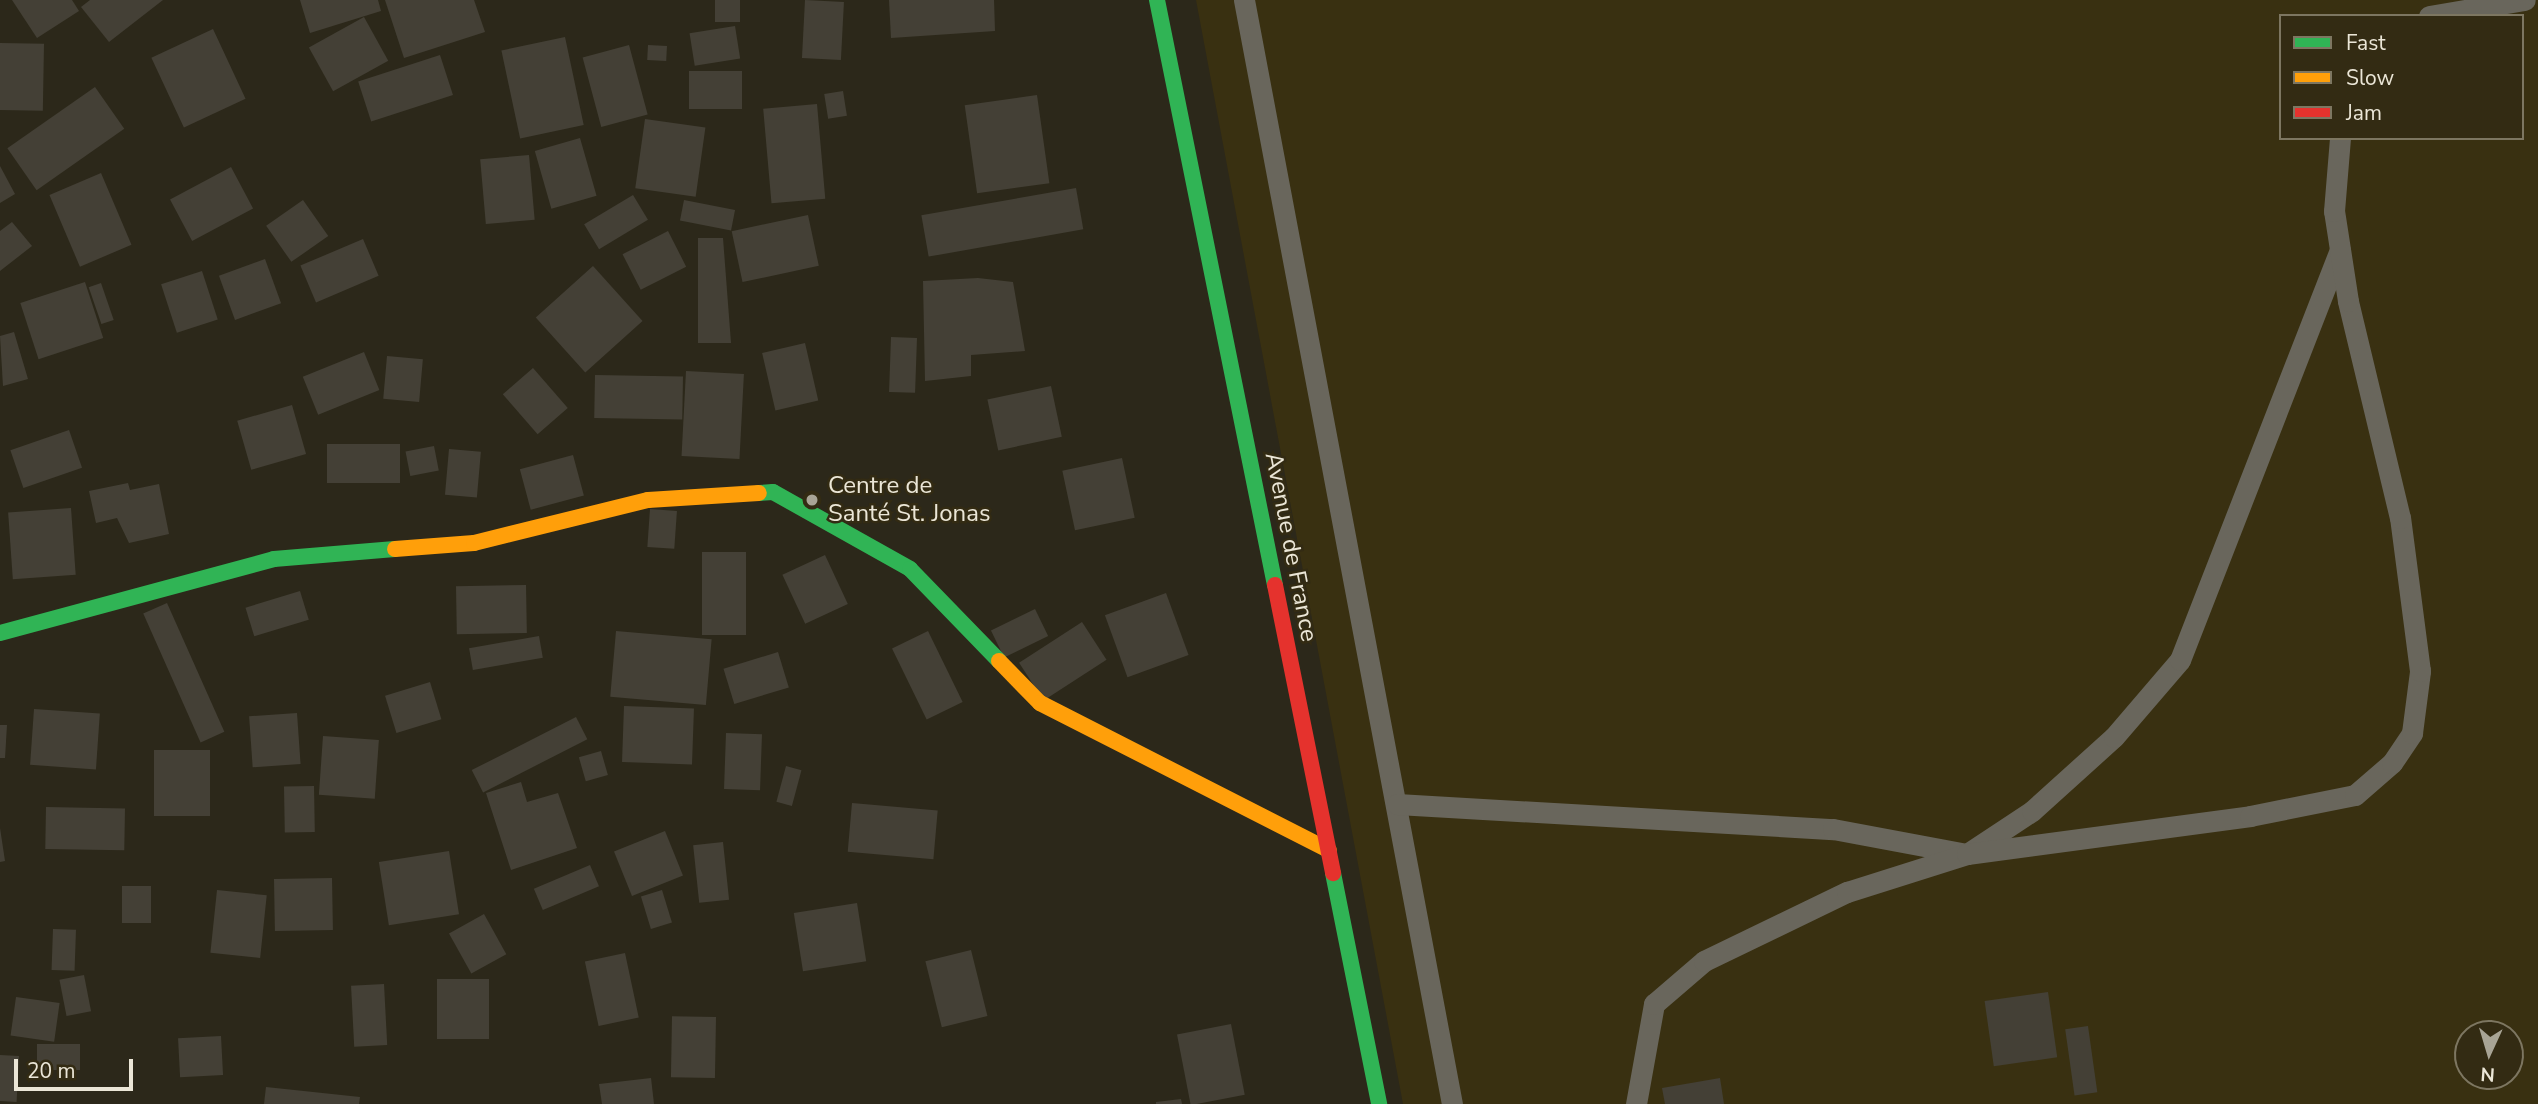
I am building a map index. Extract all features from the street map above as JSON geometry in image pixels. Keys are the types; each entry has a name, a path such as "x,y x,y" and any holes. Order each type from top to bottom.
{"street":[{"name":"Avenue de France","path":"1157,0 1379,1104"},
{"path":"0,633 274,559 474,543 648,500 773,492 910,569 1040,703 1329,850"}],"lane":[{"path":"1244,0 1452,1104"},
{"path":"2441,14 2525,0"},
{"path":"1636,1104 1654,1004 1704,961 1847,892 1967,853 2250,816 2355,795 2392,763 2412,733 2420,671 2400,519 2340,250 2334,211 2340,140"},
{"path":"1397,804 1833,829 1967,853 2032,811 2104,746 2180,660 2340,250"}],"shaded area":[{"path":"1196,0 2538,0 2538,1104 1403,1104"}],"building":[{"path":"12,0 72,0 79,11 37,38"},
{"path":"90,0 163,0 109,42 81,7"},
{"path":"300,0 378,0 381,11 310,33"},
{"path":"385,0 474,0 485,32 404,58"},
{"path":"715,0 740,0 740,22 715,22"},
{"path":"805,0 844,2 841,60 802,58"},
{"path":"889,0 994,0 995,31 891,38"},
{"path":"364,17 388,61 333,91 309,48"},
{"path":"735,26 740,59 695,66 690,33"},
{"path":"213,29 246,99 184,128 151,58"},
{"path":"565,37 584,125 520,139 501,51"},
{"path":"0,43 44,44 43,111 0,110"},
{"path":"629,45 648,115 601,127 583,57"},
{"path":"648,45 667,46 666,61 647,60"},
{"path":"440,55 453,95 371,122 358,82"},
{"path":"689,71 742,71 742,109 689,109"},
{"path":"95,87 124,129 37,190 7,148"},
{"path":"843,91 847,116 828,119 824,94"},
{"path":"1037,95 1049,183 977,193 965,105"},
{"path":"817,104 825,199 771,203 763,109"},
{"path":"645,119 705,127 696,197 635,188"},
{"path":"580,138 597,196 551,209 535,151"},
{"path":"529,155 535,220 486,224 480,159"},
{"path":"0,166 15,194 0,203"},
{"path":"231,167 253,208 192,241 170,199"},
{"path":"101,173 131,245 80,267 49,195"},
{"path":"1076,188 1083,229 929,257 921,215"},
{"path":"633,195 648,220 599,249 584,224"},
{"path":"303,200 328,236 291,262 266,226"},
{"path":"684,200 735,210 731,231 680,221"},
{"path":"808,215 819,266 743,282 732,231"},
{"path":"12,222 32,246 0,271 0,231"},
{"path":"668,231 686,267 641,290 623,254"},
{"path":"698,238 723,238 731,343 698,343"},
{"path":"363,239 379,276 316,302 300,266"},
{"path":"265,259 281,303 235,320 219,276"},
{"path":"593,266 643,321 585,373 536,318"},
{"path":"202,271 218,320 177,333 161,284"},
{"path":"978,278 1013,282 1025,351 971,355 971,376 925,381 923,281"},
{"path":"85,282 103,338 39,359 20,303"},
{"path":"101,283 114,320 101,324 89,287"},
{"path":"14,332 28,379 3,386 0,336"},
{"path":"891,337 917,338 915,393 889,392"},
{"path":"805,343 818,400 775,410 762,353"},
{"path":"364,352 379,390 318,415 303,377"},
{"path":"387,356 423,359 419,402 383,399"},
{"path":"533,368 568,408 538,434 503,394"},
{"path":"686,371 744,374 739,459 682,456"},
{"path":"595,375 683,377 682,420 594,418"},
{"path":"1051,386 1062,437 998,450 987,400"},
{"path":"292,405 306,454 251,470 237,421"},
{"path":"69,430 82,468 23,488 10,450"},
{"path":"327,444 400,444 400,483 327,483"},
{"path":"434,446 439,471 410,476 406,452"},
{"path":"449,449 481,452 477,498 445,495"},
{"path":"573,455 584,496 531,510 520,469"},
{"path":"1122,458 1135,518 1075,530 1062,471"},
{"path":"128,483 130,490 159,484 169,534 129,543 117,518 96,523 89,491"},
{"path":"71,508 76,575 13,579 8,512"},
{"path":"650,509 677,511 674,549 647,547"},
{"path":"702,552 746,552 746,635 702,635"},
{"path":"825,555 848,604 805,624 782,575"},
{"path":"526,585 527,633 457,634 456,586"},
{"path":"300,591 309,620 254,636 245,608"},
{"path":"1166,593 1189,655 1127,677 1105,615"},
{"path":"167,603 224,732 201,742 143,614"},
{"path":"1035,609 1048,636 1004,657 991,630"},
{"path":"1082,622 1107,660 1044,701 1019,663"},
{"path":"616,631 712,639 706,705 610,697"},
{"path":"928,631 963,702 927,720 892,649"},
{"path":"539,636 543,658 473,670 469,648"},
{"path":"778,652 789,687 734,704 723,669"},
{"path":"430,682 441,719 396,733 385,696"},
{"path":"624,706 694,708 692,764 622,762"},
{"path":"34,709 100,714 96,769 30,765"},
{"path":"297,713 301,764 253,767 249,716"},
{"path":"576,717 587,739 483,792 472,770"},
{"path":"0,725 7,725 5,758 0,758"},
{"path":"726,733 762,734 760,790 724,789"},
{"path":"323,736 379,740 375,799 319,795"},
{"path":"154,750 210,750 210,816 154,816"},
{"path":"601,751 608,775 586,781 579,757"},
{"path":"786,766 801,770 792,806 776,802"},
{"path":"521,782 527,802 558,793 577,848 511,870 486,793"},
{"path":"314,786 315,832 285,833 284,787"},
{"path":"852,803 938,810 933,859 848,852"},
{"path":"46,807 125,808 124,850 45,849"},
{"path":"0,828 5,861 0,862"},
{"path":"665,831 683,876 632,896 614,852"},
{"path":"723,842 729,900 699,903 693,845"},
{"path":"449,851 459,914 389,925 379,862"},
{"path":"590,865 599,886 543,910 534,889"},
{"path":"332,878 333,930 275,931 274,879"},
{"path":"122,886 151,886 151,923 122,923"},
{"path":"217,890 267,895 260,958 210,953"},
{"path":"662,890 672,923 651,929 641,896"},
{"path":"857,903 866,961 803,971 794,913"},
{"path":"484,914 506,954 471,974 449,933"},
{"path":"53,929 76,930 75,971 52,970"},
{"path":"971,950 987,1016 942,1027 925,961"},
{"path":"625,953 639,1018 599,1026 585,962"},
{"path":"84,975 91,1011 67,1016 59,980"},
{"path":"437,979 489,979 489,1039 437,1039"},
{"path":"384,984 387,1045 354,1047 351,986"},
{"path":"2048,992 2057,1057 1994,1066 1985,1001"},
{"path":"16,997 60,1003 54,1042 11,1036"},
{"path":"672,1016 716,1017 715,1078 671,1077"},
{"path":"1231,1024 1245,1095 1191,1104 1177,1034"},
{"path":"2088,1026 2097,1092 2075,1096 2065,1029"},
{"path":"221,1036 223,1075 180,1077 178,1038"},
{"path":"37,1044 80,1044 80,1070 37,1070"},
{"path":"0,1055 19,1056 17,1102 0,1101"},
{"path":"651,1078 654,1104 602,1104 599,1084"},
{"path":"1720,1078 1724,1104 1665,1104 1662,1088"},
{"path":"266,1087 360,1097 359,1104 264,1104"},
{"path":"1181,1099 1182,1104 1156,1104 1156,1102"}],"traffic: fast":[{"path":"1157,0 1275,585"},
{"path":"759,493 773,492 910,569 999,661"},
{"path":"0,633 274,559 395,549"},
{"path":"1333,873 1379,1104"}],"traffic: slow":[{"path":"395,549 474,543 648,500 759,493"},
{"path":"999,661 1040,703 1329,850"}],"traffic: jam":[{"path":"1275,585 1333,873"}],"place":[{"name":"Centre de Santé St. Jonas","path":"812,500"}]}
